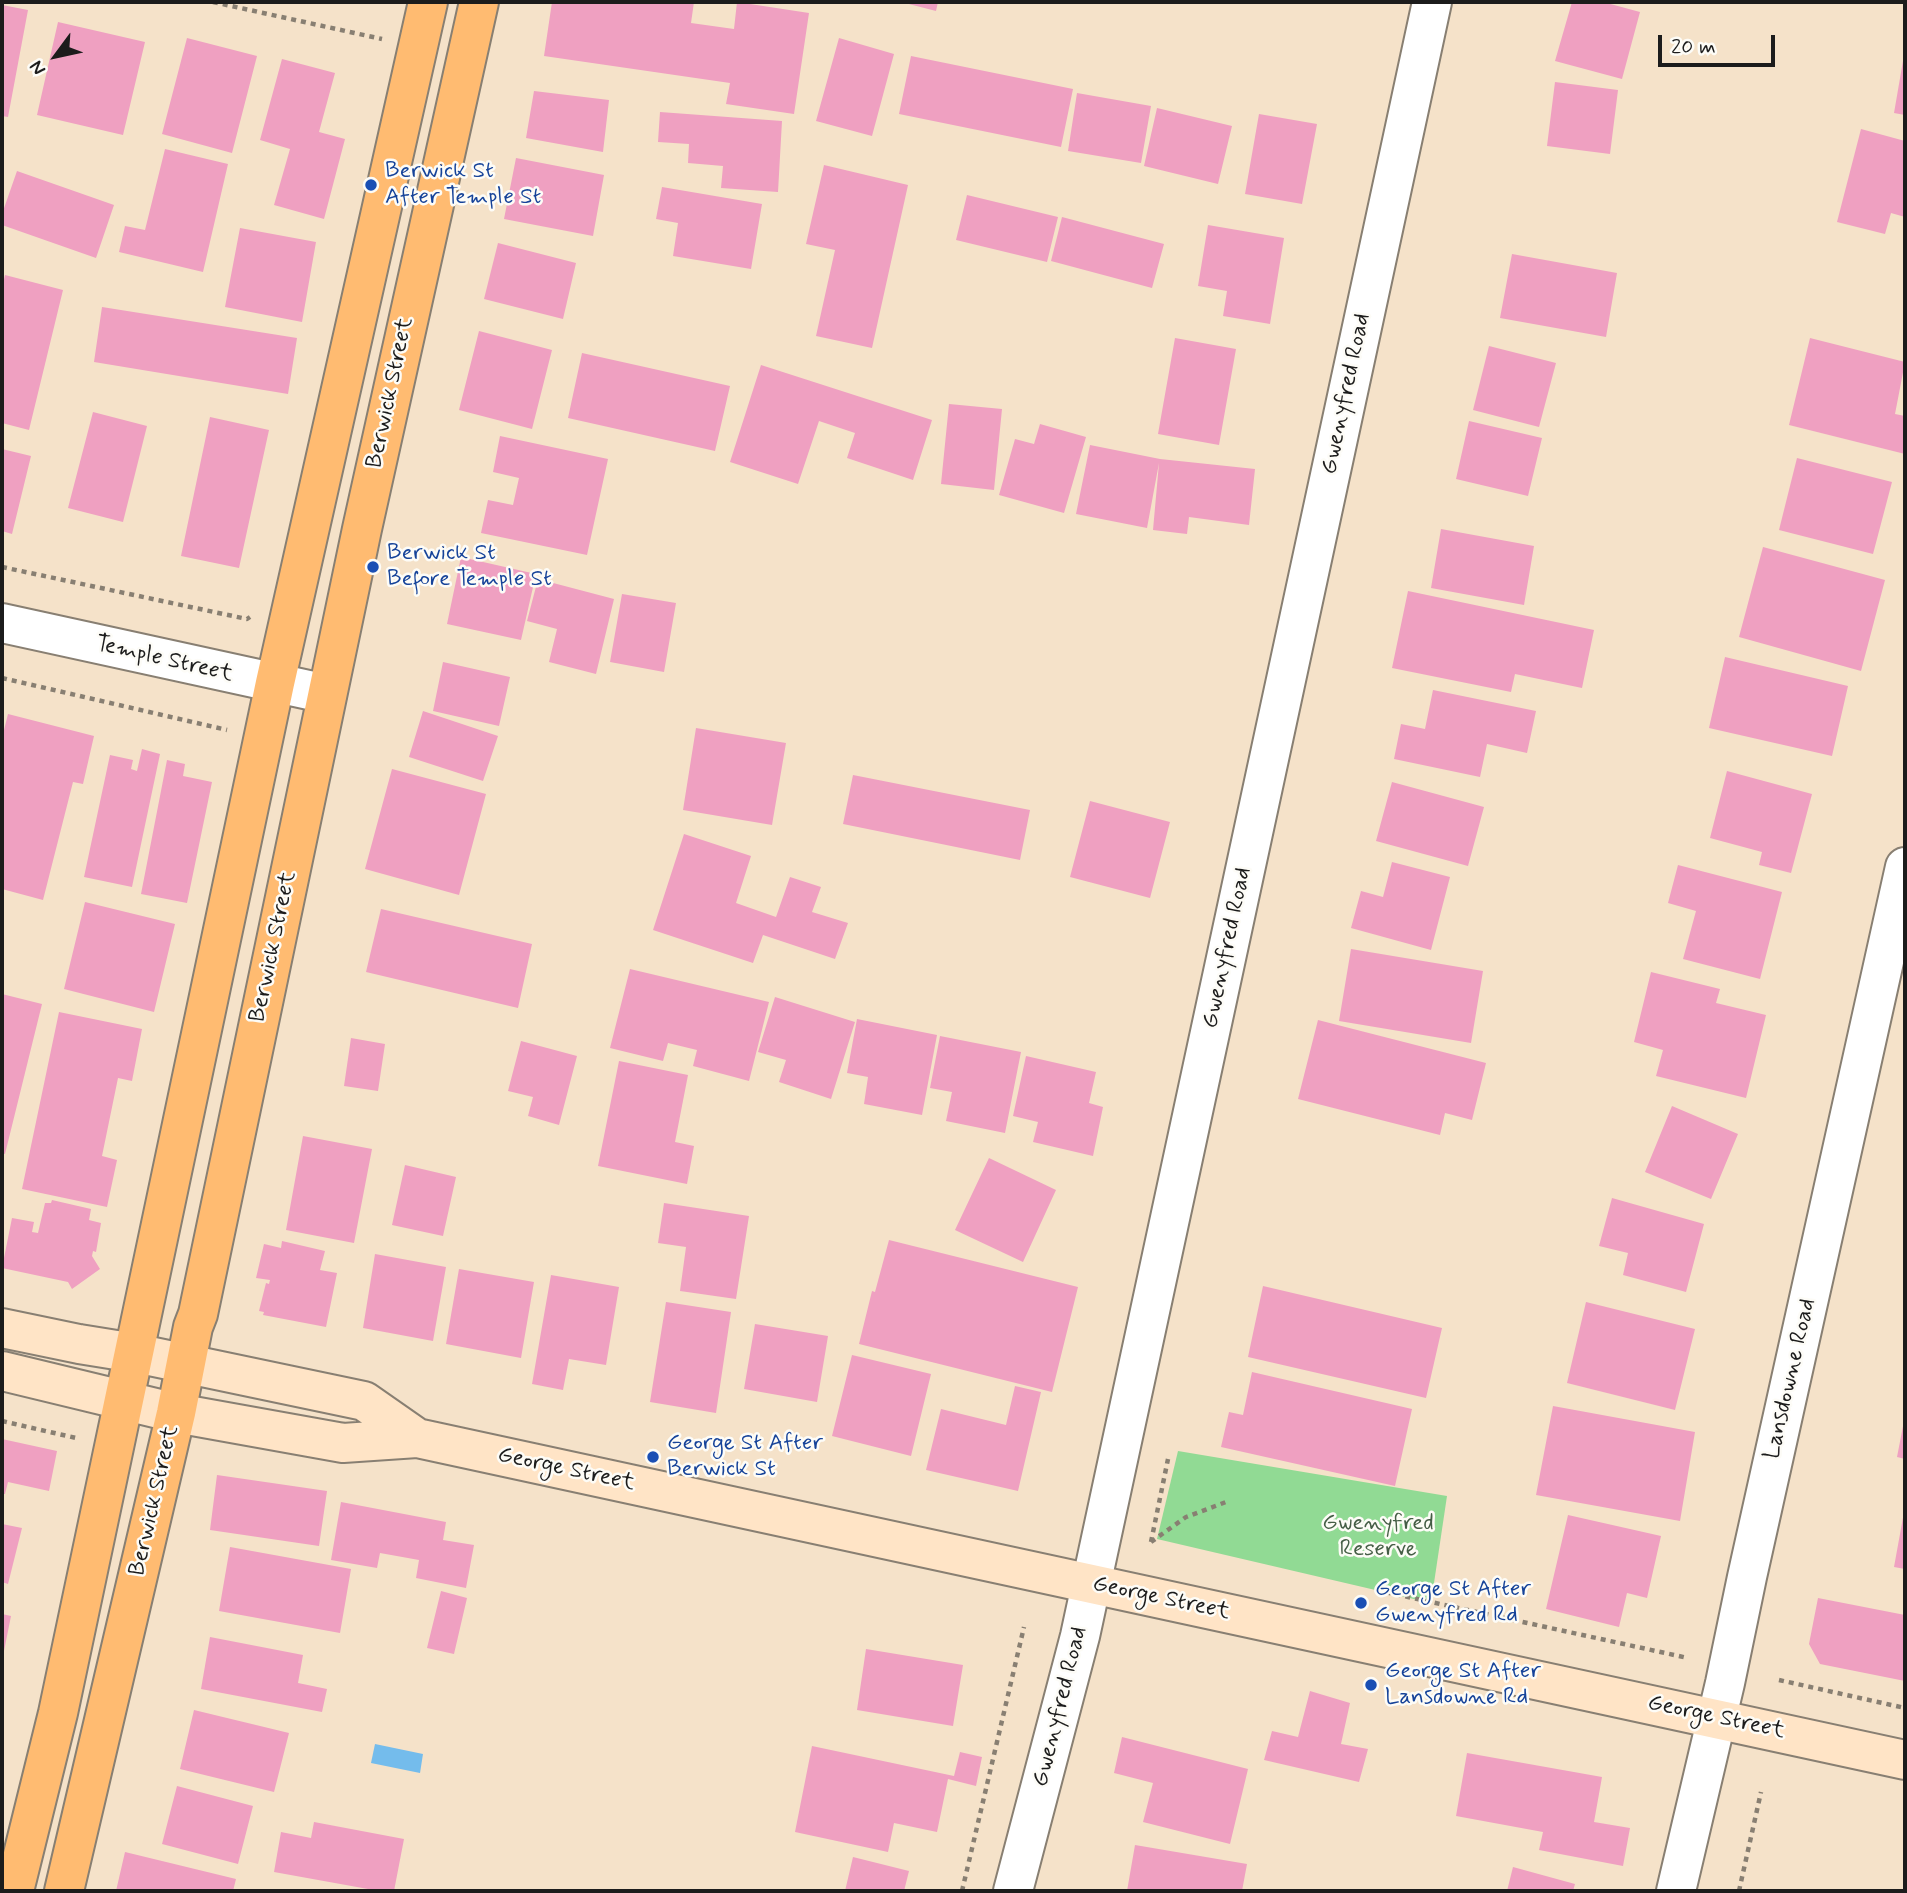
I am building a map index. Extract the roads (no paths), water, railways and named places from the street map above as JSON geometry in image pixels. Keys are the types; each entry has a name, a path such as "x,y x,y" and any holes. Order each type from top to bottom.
{"main road":[{"name":"Berwick Street","path":"14,1891 58,1713 275,683 428,2"},
{"name":"Berwick Street","path":"64,1891 176,1413 473,3"},
{"name":"George Street","path":"2,1328 364,1401 417,1438"},
{"name":"George Street","path":"2,1370 176,1413 343,1443 417,1438 1717,1717 1905,1760"}],"street":[{"name":"Gwenyfred Road","path":"1013,1891 1080,1636 1432,2"},
{"name":"Temple Street","path":"2,624 327,694"},
{"name":"Lansdowne Road","path":"1676,1891 1905,867"}],"water":[{"path":"375,1744 423,1754 420,1773 371,1763"}],"place":[{"name":"Berwick St After Temple St","path":"371,185"},
{"name":"Berwick St Before Temple St","path":"373,567"},
{"name":"George St After Berwick St","path":"653,1457"},
{"name":"George St After Gwenyfred Rd","path":"1361,1603"},
{"name":"George St After Lansdowne Rd","path":"1371,1685"}],"park label":[{"name":"Gwenyfred Reserve","path":"1378,1537"}]}
